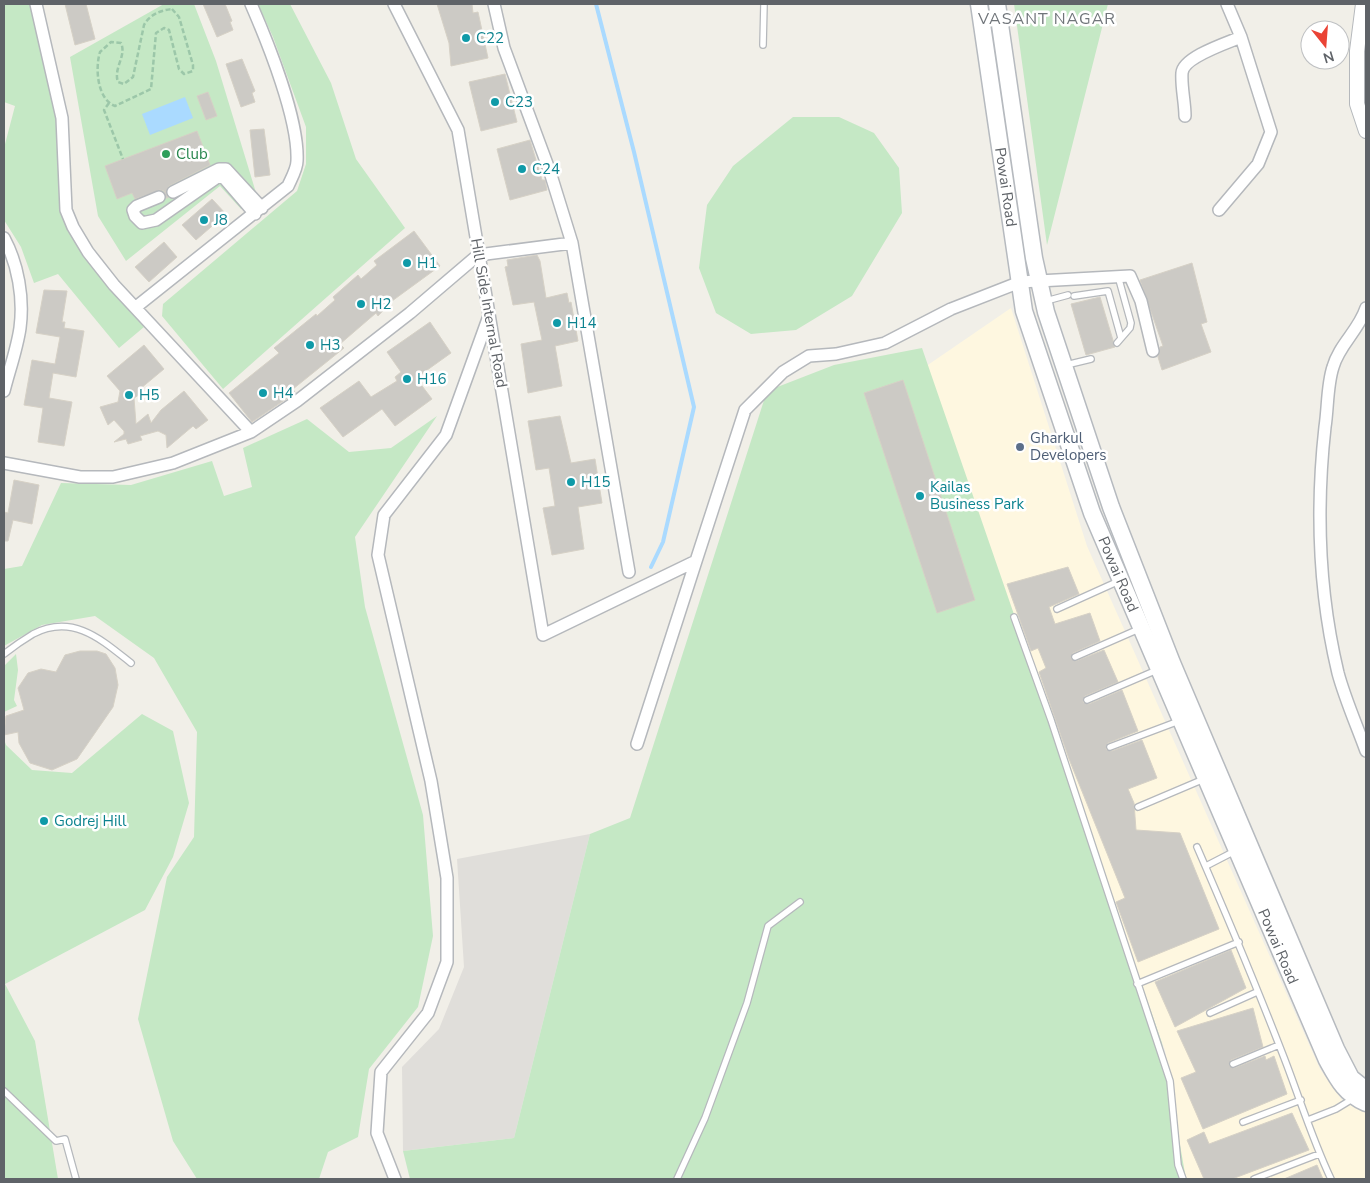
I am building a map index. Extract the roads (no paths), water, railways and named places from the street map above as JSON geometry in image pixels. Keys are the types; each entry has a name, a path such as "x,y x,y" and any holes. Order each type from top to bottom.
{"main road":[{"name":"Powai Road","path":"979,4 1024,311 1089,504 1141,628 1166,666 1305,991 1341,1086 1362,1095"},
{"name":"Powai Road","path":"997,4 1012,111 1044,302 1166,666 1181,720 1206,778 1244,848"},
{"path":"995,114 1012,111"}],"street":[{"path":"36,4 62,118 66,210 73,227 88,252 251,432"},
{"path":"136,307 288,186 297,164 296,138 282,87 251,4"},
{"name":"Hill Side Internal Road","path":"394,4 458,130 543,635 696,561"},
{"path":"494,4 504,48 550,172 572,243 629,572"},
{"path":"1220,210 1258,164 1271,132 1241,37 1227,4"},
{"path":"1363,4 1357,51 1357,104 1366,131"},
{"path":"1185,116 1182,71 1185,64 1198,55 1241,37"},
{"path":"173,192 219,169 226,169 259,211"},
{"path":"159,197 136,206 133,210 135,216 142,223 156,220 219,176 224,178 259,211"},
{"path":"4,238 14,257 20,292 20,327 4,391"},
{"path":"4,462 80,477 113,477 173,463 251,432 298,401 410,313 478,255 572,243"},
{"path":"637,744 745,410 784,372 809,356 836,354 885,343 951,309 1020,282 1039,280 1130,276 1141,301 1153,351"},
{"path":"1366,308 1362,319 1348,338 1332,367 1320,472 1322,562 1328,621 1338,674 1366,751"},
{"path":"395,1179 377,1133 381,1072 428,1013 447,962 446,878 431,781 378,555 384,515 446,436 490,316"}],"lane":[{"path":"763,45 764,4"},
{"path":"1044,302 1108,291 1111,295 1119,340 1130,328 1131,323 1118,276"},
{"path":"1064,366 1091,359"},
{"path":"1057,609 1121,580"},
{"path":"1014,617 1051,720 1170,1081 1178,1165 1183,1179"},
{"path":"4,654 35,633 59,628 79,628 99,638 131,664"},
{"path":"1075,656 1141,628"},
{"path":"1087,700 1166,666"},
{"path":"1110,747 1181,720"},
{"path":"1138,808 1206,778"},
{"path":"1197,847 1280,1045 1319,1154 1331,1179"},
{"path":"1206,866 1244,848"},
{"path":"677,1179 705,1118 747,1003 768,926 800,902"},
{"path":"1138,984 1238,942"},
{"path":"1210,1013 1257,992"},
{"path":"1233,1064 1280,1045"},
{"path":"4,1091 56,1141 65,1139 76,1179"},
{"path":"1308,1120 1362,1095"},
{"path":"1244,1122 1301,1100"},
{"path":"1254,1179 1319,1154"}],"water":[{"path":"185,97 193,118 150,135 142,114"}],"waterway":[{"path":"596,4 634,152 694,407 663,542 651,567"}],"place":[{"name":"C22","path":"466,38"},
{"name":"C23","path":"495,102"},
{"name":"Club","path":"166,154"},
{"name":"C24","path":"522,169"},
{"name":"J8","path":"204,220"},
{"name":"H1","path":"407,263"},
{"name":"H2","path":"361,304"},
{"name":"H14","path":"557,323"},
{"name":"H3","path":"310,345"},
{"name":"H16","path":"407,379"},
{"name":"H4","path":"263,393"},
{"name":"H5","path":"129,395"},
{"name":"Gharkul Developers","path":"1020,447"},
{"name":"H15","path":"571,482"},
{"name":"Kailas Business Park","path":"920,496"},
{"name":"Godrej Hill","path":"44,821"}],"district":[{"name":"VASANT NAGAR","path":"1047,19"}]}
